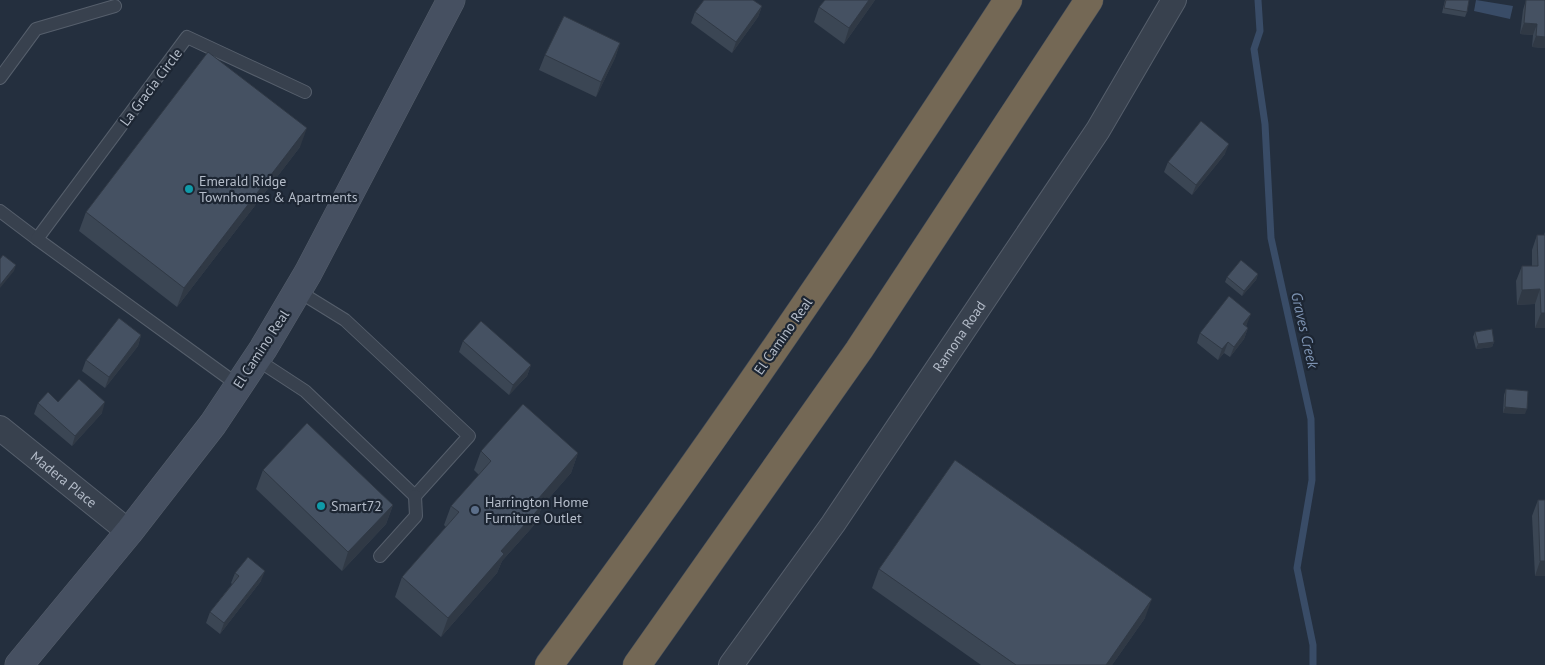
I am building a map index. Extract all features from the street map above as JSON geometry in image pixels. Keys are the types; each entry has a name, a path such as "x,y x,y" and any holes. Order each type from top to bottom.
{"highway":[{"name":"El Camino Real","path":"549,665 788,330 919,138 1008,0"},
{"path":"637,665 859,350 1090,0"}],"main road":[{"name":"El Camino Real","path":"19,665 129,532 213,424 256,359 298,291 452,0"}],"street":[{"name":"Ramona Road","path":"731,665 834,524 1098,130 1174,0"},
{"name":"Madera Place","path":"0,428 129,532"}],"lane":[{"path":"0,78 36,29 115,6"},
{"name":"La Gracia Circle","path":"37,239 188,37 304,92"},
{"path":"0,211 238,385"},
{"path":"298,291 344,320 470,436 415,496"},
{"path":"256,359 305,391 415,496 416,516 380,556"}],"water":[{"path":"1476,0 1513,6 1510,19 1474,11"}],"building":[{"path":"704,0 753,0 762,6 736,42 695,12"},
{"path":"825,0 869,0 849,28 819,7"},
{"path":"1446,0 1469,0 1467,12 1444,8"},
{"path":"1526,0 1545,0 1545,37 1536,36 1537,24 1524,23"},
{"path":"564,16 620,43 601,82 545,55"},
{"name":"Emerald Ridge Townhomes & Apartments","path":"208,52 307,128 184,288 86,212"},
{"path":"1201,121 1229,144 1196,185 1168,162"},
{"path":"1537,235 1545,235 1545,313 1541,313 1540,289 1522,290 1522,266 1538,266"},
{"path":"3,255 16,265 0,285 0,259"},
{"path":"1241,260 1258,274 1244,291 1227,277"},
{"path":"1229,296 1251,314 1243,324 1248,328 1234,347 1228,342 1222,349 1200,333"},
{"path":"119,318 141,335 109,377 86,360"},
{"path":"481,321 531,365 513,385 463,341"},
{"path":"1492,329 1494,342 1478,344 1475,332"},
{"path":"79,379 105,402 75,436 38,403 48,392 58,402"},
{"path":"1506,389 1528,391 1527,409 1505,407"},
{"path":"523,404 578,453 538,499 543,504 501,551 504,554 448,618 402,577 459,512 451,506 491,461 481,451"},
{"name":"Smart72","path":"307,423 393,505 348,552 263,470"},
{"path":"955,460 1152,599 1106,665 1016,665 879,569"},
{"path":"1538,500 1545,500 1545,561 1540,561"},
{"path":"248,557 265,571 224,623 210,612 239,576 235,573"}],"waterway":[{"name":"Graves Creek","path":"1258,0 1260,31 1254,49 1265,124 1271,238 1311,419 1312,480 1297,568 1313,645 1313,665"}],"place":[{"name":"Emerald Ridge Townhomes & Apartments","path":"189,189"},
{"name":"Smart72","path":"321,506"},
{"name":"Harrington Home Furniture Outlet","path":"475,510"}]}
